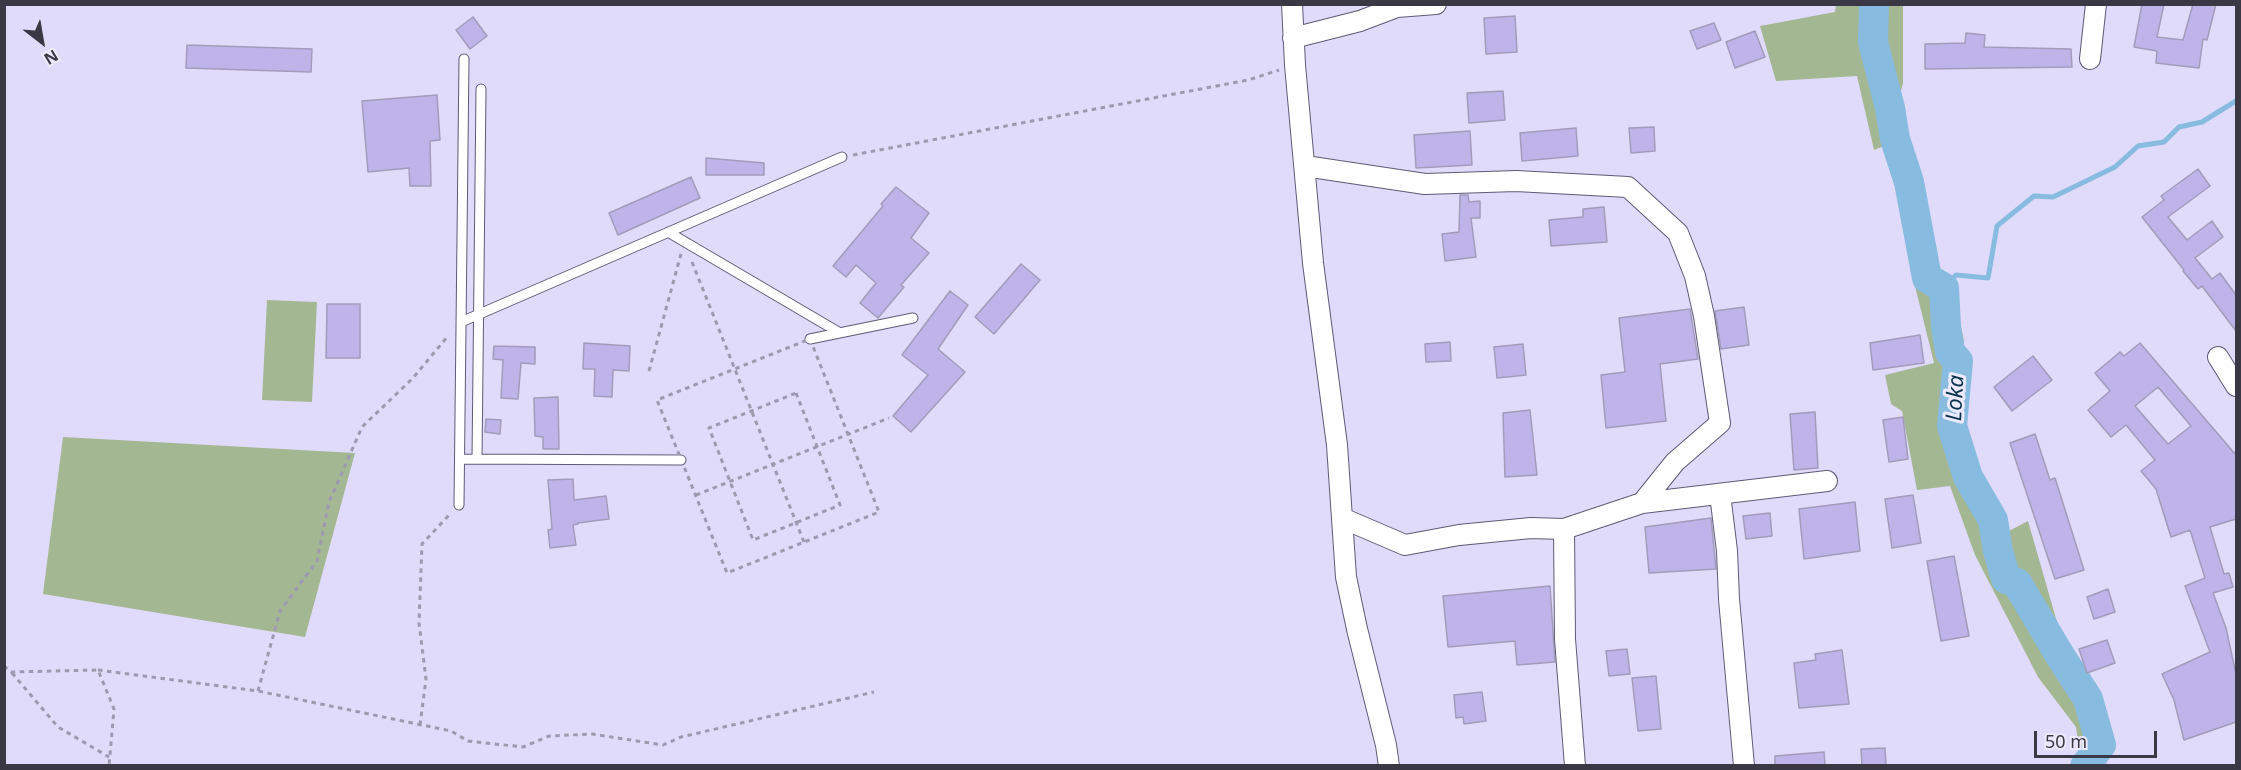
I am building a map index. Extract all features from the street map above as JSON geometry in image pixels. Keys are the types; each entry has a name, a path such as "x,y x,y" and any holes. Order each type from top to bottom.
{"street":[{"path":"1292,4 1295,65 1313,263 1336,446 1348,588 1389,765"},
{"path":"1293,38 1359,21 1397,7 1436,4"},
{"path":"2090,59 2096,4"},
{"path":"1305,166 1425,184 1516,181 1628,187 1678,232 1695,276 1704,316 1720,423 1675,462 1642,503"},
{"path":"2217,357 2236,386"},
{"path":"1342,518 1405,545 1460,535 1531,528 1564,529 1642,503 1827,481"},
{"path":"1720,494 1727,551 1744,765"},
{"path":"1564,529 1565,639 1575,765"}],"lane":[{"path":"459,505 464,59"},
{"path":"477,459 481,89"},
{"path":"461,322 842,157"},
{"path":"668,232 840,333"},
{"path":"810,339 913,318"},
{"path":"460,459 681,460"}],"path":[{"path":"842,157 1248,80 1295,65"},
{"path":"684,241 804,542"},
{"path":"649,371 684,241"},
{"path":"258,691 280,611 317,561 329,502 362,427 413,378 461,322"},
{"path":"810,339 879,512 727,573 657,400 810,339"},
{"path":"796,393 817,447 840,505 753,540 709,428 796,393"},
{"path":"695,495 889,417"},
{"path":"420,725 426,679 419,623 422,544 459,505"},
{"path":"4,666 58,726 109,757"},
{"path":"98,670 114,709 109,765"},
{"path":"11,672 98,670 258,691 451,731 468,741 523,747 549,736 591,734 663,745 681,737 874,692"}],"green space":[{"path":"1836,5 1903,5 1903,83 1893,120 1897,141 1874,150 1857,76 1776,81 1760,26 1835,12"},
{"path":"1946,273 1955,297 1964,341 1955,382 1964,413 1970,471 2005,533 2028,521 2057,622 2079,681 2098,710 2110,740 2092,765 2072,765 2080,754 2076,727 2038,677 1975,555 1950,486 1917,490 1902,411 1891,404 1885,375 1934,363 1914,282"},
{"path":"267,300 317,302 312,402 262,400"},
{"path":"63,437 355,453 305,637 43,594"}],"building":[{"path":"2142,4 2164,4 2157,37 2183,40 2193,4 2216,4 2207,40 2203,39 2199,68 2156,63 2157,51 2134,47"},
{"path":"1515,16 1517,52 1486,54 1484,18"},
{"path":"473,17 487,36 470,49 456,30"},
{"path":"1714,23 1721,40 1697,49 1690,31"},
{"path":"1755,31 1765,57 1735,68 1726,42"},
{"path":"1966,33 1985,35 1984,47 2071,49 2072,67 1925,69 1925,44 1965,43"},
{"path":"187,45 312,49 311,72 186,68"},
{"path":"1503,91 1505,120 1469,123 1467,93"},
{"path":"437,95 440,140 430,141 431,186 410,186 409,168 368,172 362,101"},
{"path":"1654,127 1655,151 1631,153 1629,128"},
{"path":"1576,128 1578,156 1522,161 1520,133"},
{"path":"1470,131 1472,165 1416,168 1414,135"},
{"path":"706,158 764,163 764,175 706,175"},
{"path":"2198,169 2210,186 2168,217 2187,240 2212,221 2223,237 2195,258 2212,279 2220,273 2236,295 2236,331 2202,286 2198,289 2183,271 2142,217 2164,200 2161,196"},
{"path":"691,177 700,198 618,235 609,213"},
{"path":"896,187 929,213 911,238 929,253 901,285 904,287 878,318 860,303 876,283 856,265 846,277 833,266"},
{"path":"1460,195 1468,195 1469,202 1480,201 1480,218 1471,218 1476,257 1445,261 1442,234 1459,232"},
{"path":"1604,207 1607,242 1551,246 1549,220 1583,217 1583,209"},
{"path":"1021,264 1040,280 994,334 975,317"},
{"path":"950,291 968,305 938,349 965,372 911,432 893,416 928,375 902,355"},
{"path":"327,304 360,304 360,358 326,358"},
{"path":"1744,307 1749,345 1721,349 1715,311"},
{"path":"1690,309 1698,359 1660,364 1666,421 1606,428 1601,375 1625,372 1619,318"},
{"path":"1920,335 1924,363 1873,370 1870,343"},
{"path":"1450,342 1451,361 1426,362 1425,344"},
{"path":"584,343 630,346 629,371 613,370 612,397 594,396 595,369 583,369"},
{"path":"2140,343 2236,455 2236,519 2210,527 2224,574 2229,573 2233,587 2213,593 2226,628 2236,674 2236,722 2184,740 2174,700 2162,674 2210,652 2185,586 2205,578 2190,530 2171,537 2156,489 2141,471 2155,460 2126,425 2111,437 2088,410 2110,391 2095,373 2120,352 2124,356","holes":["2158,387 2191,426 2168,444 2135,406"]},
{"path":"1523,344 1526,375 1497,378 1494,347"},
{"path":"494,346 535,347 535,364 521,363 518,399 501,398 503,360 493,359"},
{"path":"2033,356 2052,380 2012,411 1994,387"},
{"path":"558,397 559,449 543,449 543,437 535,436 534,398"},
{"path":"1530,410 1537,475 1505,477 1503,413"},
{"path":"1815,412 1818,468 1794,470 1790,414"},
{"path":"1903,417 1908,459 1889,462 1883,420"},
{"path":"486,419 501,420 500,434 485,432"},
{"path":"2035,434 2050,480 2055,478 2084,570 2055,579 2010,443"},
{"path":"573,479 574,500 606,496 609,519 573,525 576,545 550,548 548,530 552,529 548,480"},
{"path":"1913,495 1921,543 1892,548 1885,499"},
{"path":"1855,502 1860,551 1804,559 1799,509"},
{"path":"1770,513 1772,536 1746,539 1743,516"},
{"path":"1711,518 1716,569 1649,573 1645,527"},
{"path":"1954,556 1969,636 1941,641 1927,561"},
{"path":"1550,586 1555,662 1517,665 1515,641 1448,647 1443,596"},
{"path":"2108,589 2115,612 2094,619 2087,597"},
{"path":"2107,640 2115,663 2087,673 2079,649"},
{"path":"1627,649 1630,674 1609,676 1606,651"},
{"path":"1842,650 1849,704 1799,708 1794,663 1816,660 1815,654"},
{"path":"1656,676 1661,729 1638,731 1632,678"},
{"path":"1482,692 1486,721 1464,724 1463,717 1456,718 1454,695"},
{"path":"1885,748 1886,765 1862,765 1861,749"},
{"path":"1824,752 1825,765 1775,765 1775,756"}],"waterway":[{"name":"Loka","path":"1874,4 1873,42 1890,108 1895,139 1909,182 1927,278 1944,288 1950,352 1958,361 1952,426 1968,477 1993,520 2006,579 2017,583 2088,699 2101,745 2085,766"},
{"path":"1944,288 1956,275 1988,278 1997,226 2034,196 2053,197 2115,167 2138,146 2164,142 2179,127 2202,122 2236,101"}]}
